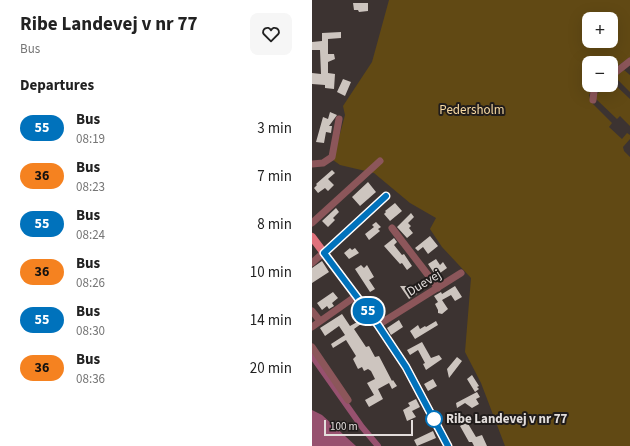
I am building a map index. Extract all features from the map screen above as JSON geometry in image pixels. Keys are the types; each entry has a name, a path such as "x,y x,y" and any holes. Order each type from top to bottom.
{"main road":[{"path":"312,237 378,325 406,367 448,446"}],"street":[{"path":"618,70 630,61"},
{"path":"593,100 594,92"},
{"path":"312,164 323,163 332,157 339,119"},
{"path":"312,223 380,161"},
{"path":"312,263 386,196"},
{"path":"392,228 438,288"},
{"name":"Duevej","path":"378,325 461,273"},
{"path":"312,327 356,296"},
{"path":"312,311 320,322"},
{"path":"312,348 348,400"}],"green space":[{"name":"Pedersholm","path":"389,0 630,0 630,57 618,66 618,56 582,56 582,92 591,92 589,95 591,102 612,123 609,127 622,139 627,133 630,135 630,139 623,147 624,151 630,157 630,446 505,446 481,383 465,352 471,278 442,247 430,229 436,218 410,203 374,173 340,165 333,160 345,115 343,106 372,62"},
{"path":"624,70 630,75 630,92 618,80 618,75"},
{"path":"618,88 630,99 630,126 620,116 617,119 596,99 595,96 599,92 618,92"}],"shaded area":[{"path":"312,410 322,415 356,446 312,446"}],"building":[{"path":"353,3 368,3 368,11 359,12 358,10 354,10"},
{"path":"341,32 341,38 328,39 328,54 334,54 335,59 328,62 328,73 335,74 334,89 325,88 325,85 312,84 312,73 321,74 320,50 312,50 312,42 322,41 322,33"},
{"path":"343,79 351,82 345,96 337,92"},
{"path":"330,112 337,115 329,126 332,126 331,133 326,132 324,143 316,142 323,117 328,119"},
{"path":"332,170 335,173 328,179 334,185 328,191 325,188 318,193 314,188 317,185 316,184"},
{"path":"368,182 376,192 360,206 352,197"},
{"path":"395,203 402,211 390,221 384,214 386,212 385,211"},
{"path":"336,208 339,212 333,218 335,220 328,227 322,221"},
{"path":"411,213 414,217 408,223 411,226 409,228 413,233 407,238 397,227"},
{"path":"376,222 381,227 378,229 380,231 369,240 365,234 374,227 372,225"},
{"path":"430,236 438,246 428,254 423,247 418,251 415,248"},
{"path":"394,238 397,242 394,245 402,255 404,254 412,266 407,270 402,263 400,264 384,246"},
{"path":"350,248 352,250 355,248 359,253 349,259 344,253"},
{"path":"436,259 440,265 443,262 447,268 436,276 428,264"},
{"path":"322,261 329,272 312,283 312,268"},
{"path":"361,265 364,268 367,265 374,277 369,280 375,289 370,292 355,269"},
{"path":"400,286 406,286 408,288 412,286 417,294 409,299"},
{"path":"455,286 462,297 455,301 451,295 442,300 448,309 442,314 438,313 435,304 438,302 434,296 441,292 442,294"},
{"path":"333,292 338,298 332,303 334,306 329,309 327,306 322,310 317,303"},
{"path":"342,314 350,326 359,321 361,324 354,329 366,347 369,346 375,357 379,356 392,381 393,380 397,386 392,389 389,383 378,389 383,399 369,407 365,400 374,395 367,383 375,379 371,371 368,369 364,371 362,367 358,369 353,359 356,356 346,340 333,348 331,344 345,335 339,326 325,336 320,328"},
{"path":"399,320 403,327 391,335 387,328"},
{"path":"436,321 438,325 415,339 410,331 418,325 420,329"},
{"path":"422,342 431,358 439,355 442,359 426,370 423,364 425,363 418,350 410,355 407,350"},
{"path":"457,357 462,361 449,378 447,369"},
{"path":"472,375 479,386 477,387 479,389 475,392 467,379"},
{"path":"433,379 437,386 428,391 424,384"},
{"path":"477,392 480,397 476,399 479,404 472,408 465,403 457,408 456,403"},
{"path":"416,399 420,407 412,411 416,417 407,421 403,410 410,406 408,403"},
{"path":"467,422 476,437 482,435 487,446 474,446 472,442 469,442 460,426"},
{"path":"433,431 436,438 417,446 414,440"}],"waterway":[{"path":"312,356 362,427 378,446"}],"bus line":[{"name":"55","path":"386,196 324,253 378,325 406,367 448,446"}],"place":[{"name":"Ribe Landevej v nr 77","path":"434,419"}]}
